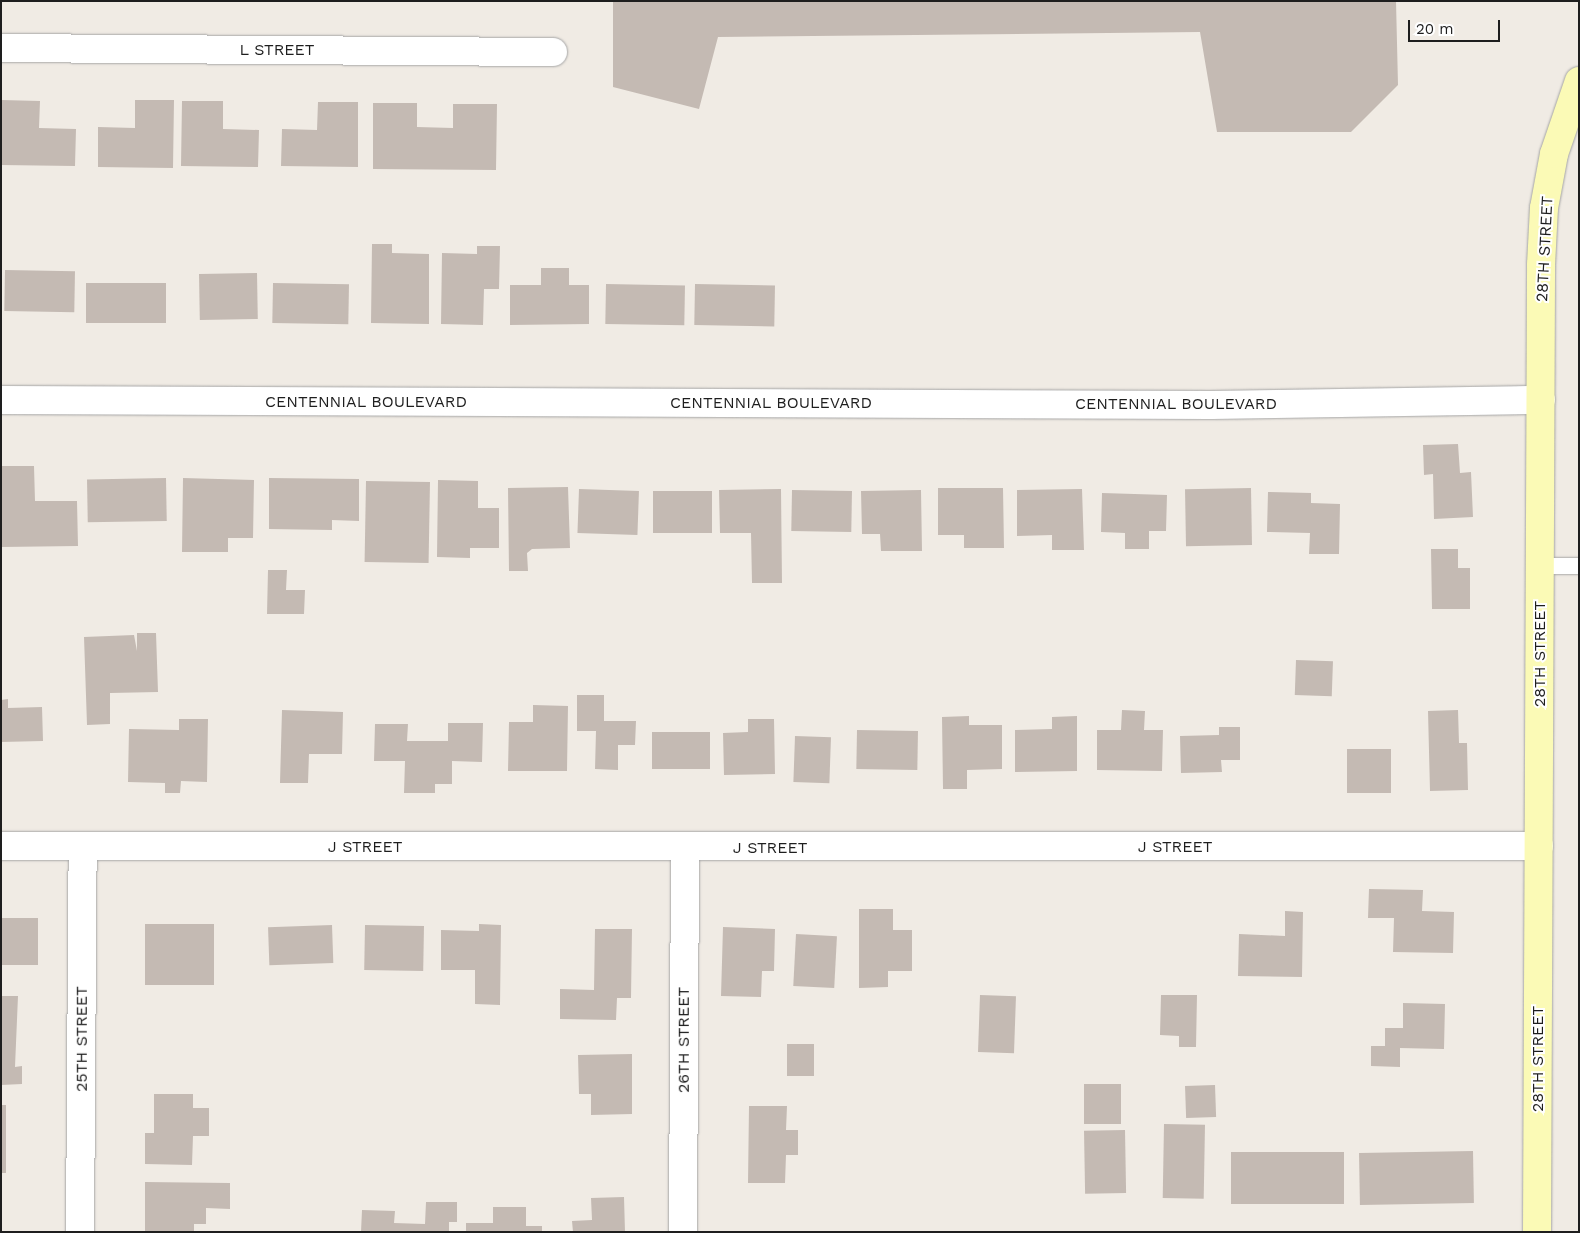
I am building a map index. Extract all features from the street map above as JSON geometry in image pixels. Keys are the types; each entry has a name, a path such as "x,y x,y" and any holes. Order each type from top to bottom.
{"main road":[{"name":"28TH STREET","path":"1537,1232 1541,400 1544,208 1554,154 1579,81"}],"street":[{"name":"L STREET","path":"1,48 553,52"},
{"name":"CENTENNIAL BOULEVARD","path":"1,400 1211,405 1541,400"},
{"name":"J STREET","path":"1,846 685,849 1539,846"},
{"name":"25TH STREET","path":"80,1232 83,846"},
{"name":"26TH STREET","path":"683,1232 685,849"}],"lane":[{"path":"1540,566 1579,566"}],"building":[{"path":"613,1 1396,1 1398,85 1351,132 1217,132 1200,32 718,37 699,109 613,87"},
{"path":"1,100 40,101 39,128 76,129 75,166 1,165"},
{"path":"135,100 174,100 173,168 98,167 98,127 135,128"},
{"path":"182,101 223,101 223,129 259,130 258,167 181,166"},
{"path":"318,102 358,102 358,167 281,166 282,129 317,130"},
{"path":"373,103 417,103 417,127 453,128 453,104 497,104 496,170 373,169"},
{"path":"372,244 392,244 392,253 429,254 429,324 371,323"},
{"path":"477,246 500,246 499,289 484,289 483,325 441,324 442,253 477,254"},
{"path":"541,268 569,268 569,285 589,285 589,324 510,325 510,285 541,285"},
{"path":"5,270 75,271 74,312 4,311"},
{"path":"257,273 258,319 200,320 199,274"},
{"path":"86,283 166,283 166,323 86,323"},
{"path":"273,283 349,284 348,324 272,323"},
{"path":"606,284 685,285 684,325 605,324"},
{"path":"695,284 775,285 774,326 694,325"},
{"path":"1458,444 1460,473 1471,472 1473,517 1434,519 1433,474 1424,475 1423,445"},
{"path":"1,466 34,466 35,501 77,501 78,546 1,547"},
{"path":"166,478 167,521 88,522 87,479"},
{"path":"183,478 254,480 253,538 228,538 228,552 182,552"},
{"path":"269,478 359,479 359,521 332,520 332,530 269,529"},
{"path":"438,480 478,481 478,508 499,508 499,548 470,548 470,558 437,557"},
{"path":"366,481 430,482 429,563 365,562"},
{"path":"568,487 570,548 532,549 527,553 528,571 509,571 508,488"},
{"path":"938,488 1003,488 1004,548 964,548 964,535 938,535"},
{"path":"1251,488 1252,545 1186,546 1185,489"},
{"path":"579,489 639,491 637,535 577,533"},
{"path":"781,489 782,583 752,583 751,533 720,533 719,490"},
{"path":"1082,489 1084,550 1052,550 1052,535 1017,536 1017,490"},
{"path":"792,490 852,491 851,532 791,531"},
{"path":"921,490 922,551 881,551 880,534 862,534 861,491"},
{"path":"653,491 712,491 712,533 653,533"},
{"path":"1268,492 1311,493 1311,503 1340,504 1339,554 1309,554 1310,533 1267,532"},
{"path":"1102,493 1167,495 1166,531 1149,531 1149,549 1125,549 1125,533 1101,532"},
{"path":"1431,549 1458,549 1458,568 1470,568 1470,609 1432,609"},
{"path":"268,570 287,570 286,590 305,590 304,614 267,614"},
{"path":"137,633 156,633 158,692 110,693 110,724 87,725 84,637 134,635 137,651"},
{"path":"1296,660 1333,661 1332,696 1295,695"},
{"path":"577,695 604,695 604,721 636,721 635,745 618,745 618,770 595,769 596,731 577,731"},
{"path":"8,699 8,708 42,707 43,741 1,742 1,700"},
{"path":"533,705 568,706 567,771 508,771 509,722 533,722"},
{"path":"282,710 343,712 342,754 309,754 308,783 280,783"},
{"path":"1122,710 1145,711 1144,730 1163,730 1162,771 1097,770 1097,730 1121,730"},
{"path":"1458,710 1459,743 1467,743 1468,790 1430,791 1428,711"},
{"path":"969,716 969,725 1002,725 1002,769 967,770 967,789 943,789 942,717"},
{"path":"1077,716 1077,771 1015,772 1015,730 1052,729 1052,717"},
{"path":"179,719 208,719 207,782 181,781 180,793 165,793 165,783 128,782 129,729 179,730"},
{"path":"748,719 774,719 775,774 724,775 723,733 748,732"},
{"path":"448,723 483,723 482,762 452,761 452,784 435,784 435,793 404,793 405,761 374,761 375,724 408,724 407,741 448,741"},
{"path":"1219,727 1240,727 1240,760 1221,760 1222,772 1181,773 1180,736 1219,735"},
{"path":"857,730 918,731 917,770 856,769"},
{"path":"652,732 710,732 710,769 652,769"},
{"path":"795,736 831,737 829,783 793,782"},
{"path":"1347,749 1391,749 1391,793 1347,793"},
{"path":"1369,889 1423,890 1422,911 1454,912 1453,953 1393,952 1394,918 1368,918"},
{"path":"859,909 893,909 893,930 912,930 912,971 888,971 888,987 859,988"},
{"path":"1285,911 1303,912 1302,977 1238,976 1239,934 1285,936"},
{"path":"1,918 38,918 38,965 1,965"},
{"path":"145,924 214,924 214,985 145,985"},
{"path":"479,924 501,925 500,1005 475,1004 475,970 441,970 441,930 479,931"},
{"path":"332,925 333,963 269,965 268,927"},
{"path":"365,925 424,926 423,971 364,970"},
{"path":"723,927 775,929 774,971 762,971 761,997 721,996"},
{"path":"595,929 632,929 631,998 617,998 616,1020 560,1019 560,989 594,990"},
{"path":"796,934 837,936 834,988 793,986"},
{"path":"980,995 1016,996 1014,1053 978,1052"},
{"path":"1161,995 1197,995 1196,1047 1179,1047 1179,1036 1160,1035"},
{"path":"1,996 18,996 15,1067 22,1066 22,1084 1,1085"},
{"path":"1403,1003 1445,1004 1444,1049 1400,1048 1400,1067 1371,1066 1371,1046 1385,1046 1385,1028 1403,1028"},
{"path":"787,1044 814,1044 814,1076 787,1076"},
{"path":"632,1054 632,1114 591,1115 591,1094 579,1094 578,1055"},
{"path":"1084,1084 1121,1084 1121,1124 1084,1124"},
{"path":"1215,1085 1216,1117 1186,1118 1185,1086"},
{"path":"154,1094 193,1094 193,1108 209,1108 209,1136 193,1136 192,1165 145,1164 145,1133 154,1133"},
{"path":"1,1105 6,1105 6,1173 1,1173"},
{"path":"749,1106 787,1106 786,1130 798,1130 798,1155 786,1155 785,1183 748,1183"},
{"path":"1164,1124 1205,1125 1204,1199 1163,1198"},
{"path":"1125,1130 1126,1193 1085,1194 1084,1131"},
{"path":"1473,1151 1474,1203 1360,1205 1359,1153"},
{"path":"1231,1152 1344,1152 1344,1204 1231,1204"},
{"path":"145,1182 230,1183 230,1209 206,1208 206,1224 194,1224 194,1232 145,1232"},
{"path":"624,1197 625,1232 573,1232 572,1221 592,1220 591,1198"},
{"path":"426,1202 457,1202 457,1222 449,1222 449,1232 361,1232 362,1210 395,1211 394,1223 425,1224"},
{"path":"493,1207 526,1207 526,1226 542,1226 542,1232 466,1232 466,1223 493,1223"}]}
